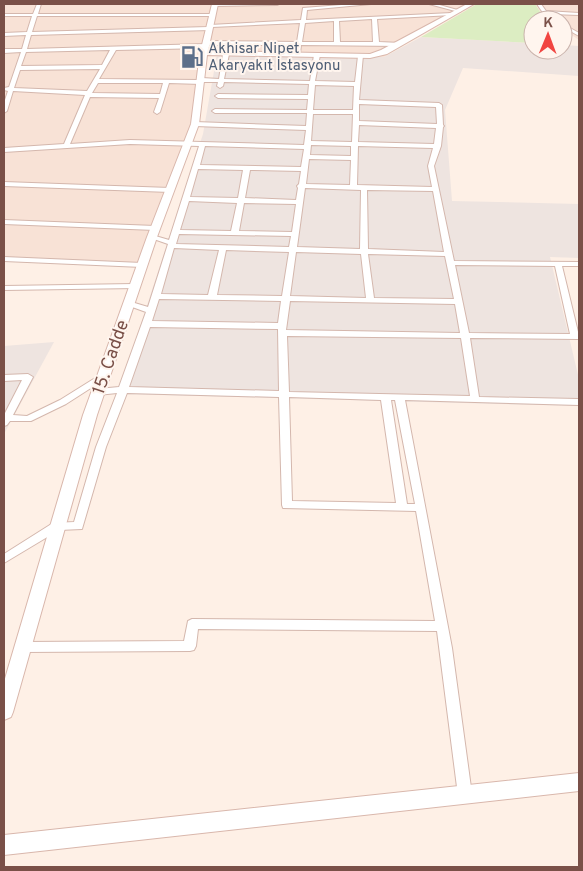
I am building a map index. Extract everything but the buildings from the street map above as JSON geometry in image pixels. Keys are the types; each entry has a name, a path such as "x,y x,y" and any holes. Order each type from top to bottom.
{"main road":[{"path":"205,48 226,54 370,56 384,52 471,4"},
{"name":"15. Cadde","path":"4,712 98,392 153,233 195,124 205,48 212,16"},
{"path":"4,845 579,782"}],"street":[{"path":"4,111 7,89 19,68 40,4"},
{"path":"4,34 30,34 212,16 277,4"},
{"path":"297,54 306,9 315,6 369,4"},
{"path":"431,4 455,13"},
{"path":"4,15 145,12 303,21 455,13"},
{"path":"374,17 376,43"},
{"path":"336,19 337,42"},
{"path":"4,51 205,48 337,42 399,44"},
{"path":"66,146 88,94 114,48"},
{"path":"4,559 58,526 78,526 101,447 124,390 156,296 195,167 212,125 226,54"},
{"path":"317,55 312,84 308,145 300,186 282,329 287,505 421,508"},
{"path":"353,187 360,56"},
{"path":"19,68 104,67"},
{"path":"96,80 221,80 358,84"},
{"path":"157,112 167,81"},
{"path":"7,89 163,96"},
{"path":"218,96 312,97"},
{"path":"357,102 439,105 441,126 438,146 431,166 465,334 475,400"},
{"path":"215,111 356,112"},
{"path":"356,123 441,126"},
{"path":"195,124 309,128"},
{"path":"4,150 130,142 438,146"},
{"path":"305,157 354,158"},
{"path":"195,167 303,169"},
{"path":"235,232 247,168"},
{"path":"4,184 170,190"},
{"path":"300,186 435,189"},
{"path":"364,188 364,250 370,300"},
{"path":"185,199 298,202"},
{"path":"4,222 153,233 171,245 448,254"},
{"path":"175,232 294,234"},
{"path":"212,297 219,247 216,232"},
{"path":"4,259 142,265"},
{"path":"450,263 579,264"},
{"path":"146,324 282,329 374,335 465,334 575,337 558,264"},
{"path":"4,288 134,286"},
{"path":"156,296 458,302"},
{"path":"128,304 151,311"},
{"path":"4,378 28,377 5,420"},
{"path":"5,420 28,419 63,402 103,377"},
{"path":"98,392 124,390 248,395 283,394 578,402"},
{"path":"386,398 402,507"},
{"path":"400,398 442,626 465,795"},
{"path":"23,647 190,646 192,624 442,626"}],"shaded area":[{"path":"4,4 477,4 384,57 205,54 190,137 142,265 4,258"},
{"path":"535,4 579,4 579,40 573,36 573,10 539,10"},
{"path":"421,37 523,42 523,60 573,60 573,46 579,46 579,76 463,68 445,110 452,201 579,204 579,258 550,257 579,379 579,406 118,394 203,134 217,54 384,57"},
{"path":"54,342 4,434 4,346"}],"green space":[{"path":"477,4 535,4 539,10 523,10 523,42 421,37"}],"place":[{"name":"Akhisar Nipet Akaryakıt İstasyonu","path":"192,57"}]}
